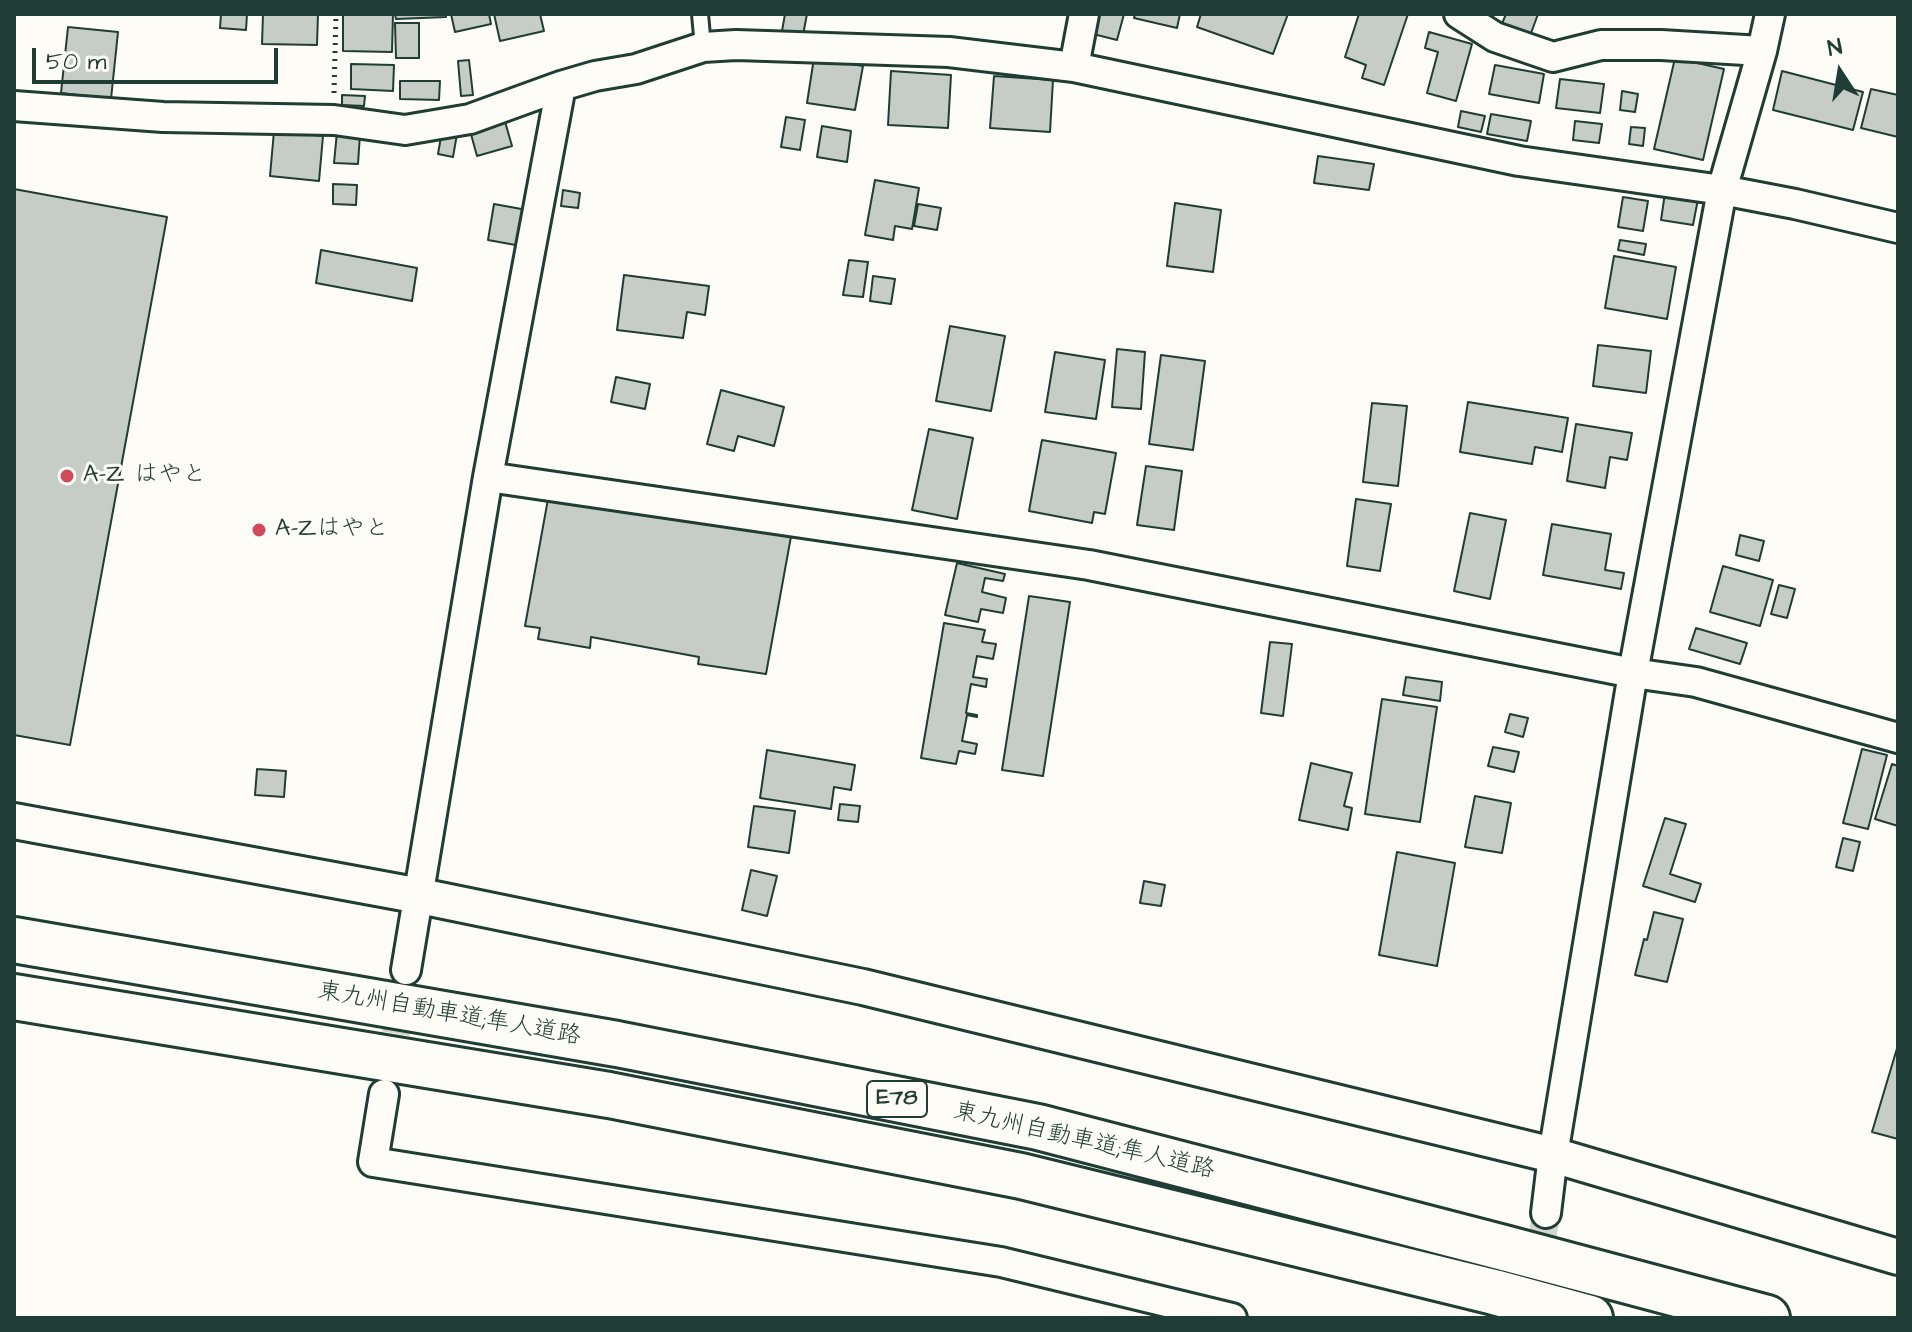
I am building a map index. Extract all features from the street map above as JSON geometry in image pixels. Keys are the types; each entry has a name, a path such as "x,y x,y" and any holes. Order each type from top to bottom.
{"highway":[{"name":"東九州自動車道;隼人道路","path":"14,940 617,1044 1038,1127 1767,1318"},
{"name":"東九州自動車道;隼人道路","path":"14,997 609,1095 1021,1176 1590,1318"}],"street":[{"path":"1074,67 1084,14"},
{"path":"1459,14 1495,37 1553,57 1601,45 1762,51"},
{"path":"1546,1213 1633,673 1722,190 1770,14"},
{"path":"14,106 163,117 334,120 405,130 470,119 561,86 636,69 703,47 736,45 949,52 1074,67 1519,161 1722,190 1898,228"},
{"path":"406,970 488,477 561,86"},
{"path":"488,477 1089,565 1633,673 1696,682 1898,738"},
{"path":"14,821 420,896 863,987 1553,1155 1898,1257"},
{"path":"384,1094 373,1162 1001,1262 1232,1318"}],"lane":[{"path":"700,14 703,47"}],"path":[{"path":"334,120 336,14"}],"building":[{"path":"221,14 247,14 246,30 220,28"},
{"path":"263,14 318,14 317,45 262,44"},
{"path":"343,14 393,14 392,52 343,51"},
{"path":"395,14 446,14 446,17 396,19"},
{"path":"451,14 489,14 491,24 455,32"},
{"path":"494,14 540,14 544,31 500,41"},
{"path":"785,14 807,14 803,35 782,31"},
{"path":"1098,14 1124,14 1117,40 1093,34"},
{"path":"1135,14 1180,14 1177,28 1134,18"},
{"path":"1201,14 1288,14 1273,54 1197,27"},
{"path":"1359,14 1408,14 1384,85 1362,78 1366,65 1345,57"},
{"path":"1506,14 1538,14 1530,36 1501,26"},
{"path":"395,23 419,23 419,58 396,58"},
{"path":"68,27 118,32 111,99 61,93"},
{"path":"1429,32 1472,44 1456,101 1427,93 1438,52 1425,48"},
{"path":"814,58 863,66 855,110 807,103"},
{"path":"1675,58 1724,69 1703,160 1654,149"},
{"path":"469,60 473,95 461,96 458,61"},
{"path":"351,64 394,65 393,91 351,89"},
{"path":"1495,65 1544,74 1539,103 1489,94"},
{"path":"891,71 951,75 948,128 888,125"},
{"path":"1782,71 1863,92 1853,130 1773,110"},
{"path":"994,76 1053,80 1050,132 990,128"},
{"path":"1560,79 1604,84 1600,113 1556,108"},
{"path":"400,81 440,81 439,100 400,99"},
{"path":"1871,89 1898,95 1898,137 1861,128"},
{"path":"1622,91 1638,94 1635,112 1620,110"},
{"path":"342,95 365,96 364,106 342,105"},
{"path":"1461,111 1485,116 1481,132 1458,127"},
{"path":"1491,114 1531,121 1527,141 1487,134"},
{"path":"786,117 805,120 800,150 781,147"},
{"path":"504,118 512,146 477,156 469,127"},
{"path":"1575,121 1602,124 1599,143 1573,140"},
{"path":"822,126 851,131 847,162 817,157"},
{"path":"1631,127 1645,128 1643,146 1629,144"},
{"path":"274,131 323,136 319,181 270,176"},
{"path":"442,131 457,134 453,157 438,154"},
{"path":"337,132 360,134 358,164 334,163"},
{"path":"1318,156 1374,164 1369,190 1314,183"},
{"path":"875,180 919,188 912,229 895,226 893,240 865,235"},
{"path":"333,184 357,185 356,205 333,204"},
{"name":"A-Z はやと","path":"14,189 167,217 70,745 14,735"},
{"path":"563,190 580,193 578,208 561,206"},
{"path":"1665,193 1698,199 1693,225 1661,220"},
{"path":"1623,197 1648,201 1643,231 1618,227"},
{"path":"1175,203 1221,210 1213,272 1167,266"},
{"path":"494,204 527,210 521,246 488,240"},
{"path":"918,204 941,208 937,230 914,226"},
{"path":"1620,240 1646,244 1644,255 1618,250"},
{"path":"321,250 417,268 412,301 316,283"},
{"path":"1614,256 1676,267 1667,319 1605,308"},
{"path":"849,260 868,262 863,297 843,295"},
{"path":"624,275 709,286 705,315 687,312 683,338 617,330"},
{"path":"873,276 895,279 891,304 870,301"},
{"path":"950,326 1005,336 991,411 936,401"},
{"path":"1598,345 1651,351 1646,393 1593,386"},
{"path":"1117,349 1145,352 1141,409 1112,407"},
{"path":"1055,352 1105,360 1096,419 1045,412"},
{"path":"1161,355 1205,361 1193,450 1149,444"},
{"path":"616,377 650,384 645,409 611,402"},
{"path":"721,390 784,407 774,446 738,436 734,451 707,444"},
{"path":"1468,402 1568,418 1562,452 1535,447 1532,464 1460,452"},
{"path":"1372,403 1407,406 1398,486 1363,482"},
{"path":"1576,424 1632,433 1627,460 1610,457 1605,488 1567,481"},
{"path":"929,429 973,438 957,519 912,510"},
{"path":"1042,440 1116,453 1105,514 1094,512 1092,523 1029,511"},
{"path":"1146,466 1182,471 1174,530 1137,525"},
{"path":"550,488 792,531 766,674 698,664 699,657 591,637 590,648 538,639 540,628 525,626"},
{"path":"1356,499 1391,504 1380,571 1347,566"},
{"path":"1470,513 1506,520 1490,599 1454,591"},
{"path":"1552,524 1611,534 1605,570 1624,573 1621,589 1543,575"},
{"path":"1740,535 1764,541 1759,561 1736,555"},
{"path":"957,563 1005,574 1003,581 985,578 982,592 1006,598 1003,613 981,609 978,622 945,615"},
{"path":"1723,566 1773,580 1760,626 1710,612"},
{"path":"1779,585 1795,589 1787,618 1771,614"},
{"path":"1029,596 1070,602 1043,776 1002,770"},
{"path":"944,623 985,630 982,642 996,644 993,659 977,656 973,677 987,679 986,687 971,684 966,713 977,717 967,715 962,741 977,744 975,754 959,751 956,764 921,758"},
{"path":"1696,628 1747,643 1740,664 1689,649"},
{"path":"1270,642 1292,644 1283,716 1261,713"},
{"path":"1406,677 1442,682 1440,701 1403,695"},
{"path":"1382,699 1437,707 1420,822 1365,814"},
{"path":"1510,714 1528,718 1523,737 1505,732"},
{"path":"1493,747 1519,752 1514,772 1488,766"},
{"path":"1862,749 1887,755 1868,829 1843,823"},
{"path":"767,750 855,765 851,790 834,787 831,809 760,798"},
{"path":"1311,763 1352,773 1344,806 1352,808 1348,830 1299,820"},
{"path":"1892,764 1898,766 1898,826 1875,819"},
{"path":"257,769 286,771 284,797 255,795"},
{"path":"1475,796 1511,803 1502,853 1465,847"},
{"path":"840,804 860,806 858,822 838,820"},
{"path":"754,806 795,811 789,853 748,847"},
{"path":"1665,818 1686,824 1670,874 1701,884 1695,902 1643,886"},
{"path":"1843,838 1860,842 1853,871 1836,867"},
{"path":"1397,852 1455,863 1437,966 1379,955"},
{"path":"751,870 777,876 767,916 742,910"},
{"path":"1144,881 1165,885 1161,906 1140,903"},
{"path":"1654,912 1683,919 1667,982 1635,975"},
{"path":"1898,1045 1898,1139 1872,1132"}],"tunnel":[{"path":"388,1075 403,990"},
{"path":"1531,1318 1546,1213"}],"place":[{"name":"A-Z はやと","path":"67,476"},
{"name":"A-Zはやと","path":"259,530"}]}
